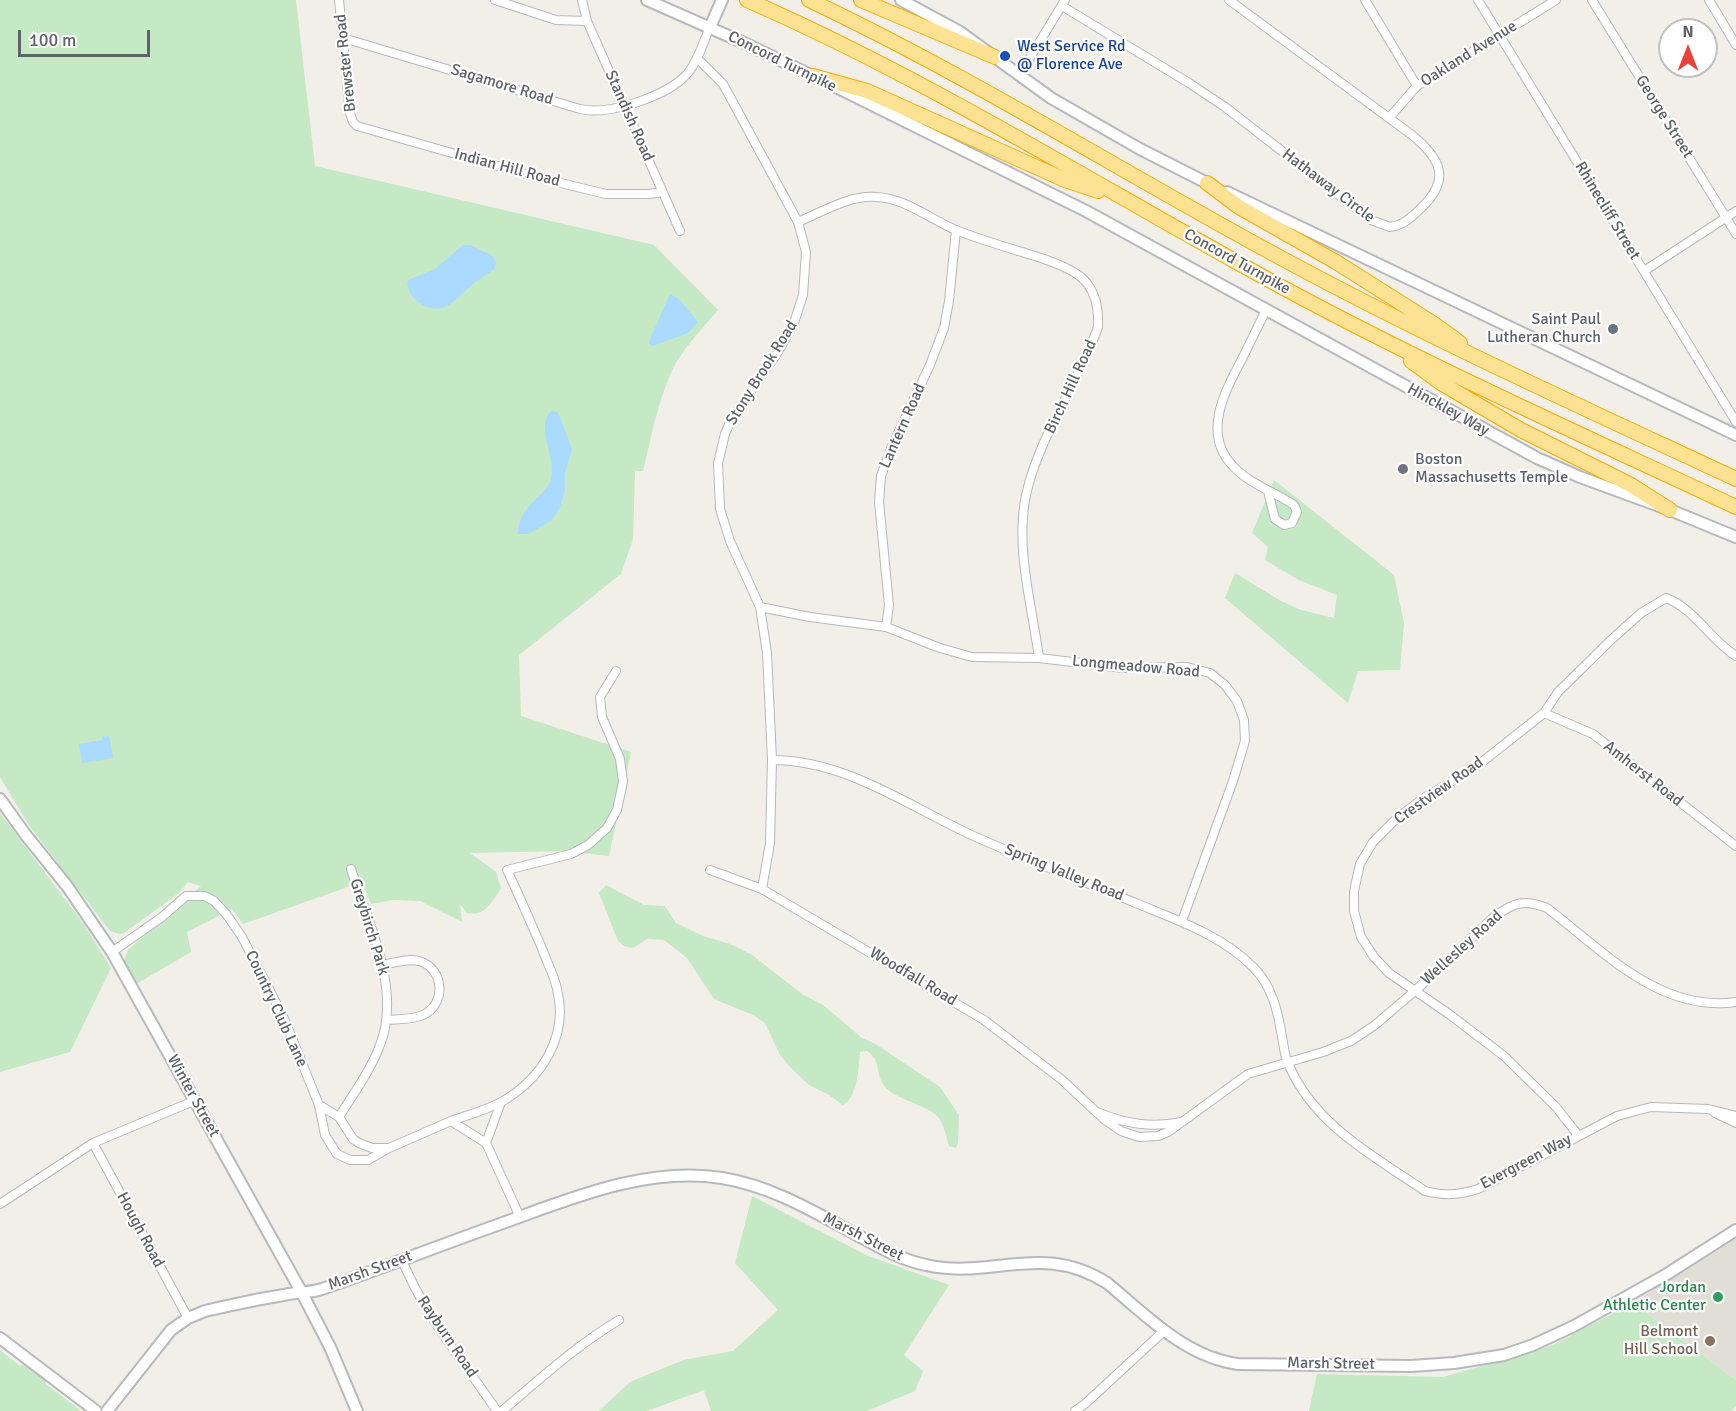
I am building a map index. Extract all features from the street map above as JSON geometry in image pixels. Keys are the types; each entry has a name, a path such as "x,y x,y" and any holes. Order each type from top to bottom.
{"highway":[{"name":"Concord Turnpike","path":"747,0 896,71 1249,269 1380,339 1736,507"},
{"name":"Concord Turnpike","path":"809,0 943,67 1308,273 1483,361 1736,479"},
{"path":"861,0 995,57"},
{"path":"813,76 867,91 1065,180 1126,200"},
{"path":"1207,183 1239,207 1326,256 1434,324 1483,361"},
{"path":"1380,339 1441,383 1558,450 1631,485 1671,510"}],"main road":[{"name":"Concord Turnpike","path":"648,0 813,76 1072,203 1266,310"},
{"path":"710,27 722,0"},
{"path":"901,0 953,27 1072,110 1140,149 1736,435"},
{"name":"Hinckley Way","path":"1266,310 1551,465 1736,537"},
{"name":"Winter Street","path":"0,799 73,895 112,952 302,1293 330,1347 357,1411"},
{"name":"Marsh Street","path":"107,1411 171,1330 188,1318 205,1311 319,1290 606,1188 682,1175 732,1180 780,1194 893,1254 926,1265 958,1269 1041,1262 1062,1264 1086,1272 1107,1283 1185,1345 1206,1356 1238,1364 1411,1366 1480,1360 1527,1347 1568,1329 1667,1274 1736,1230"},
{"path":"0,1338 96,1411"}],"street":[{"name":"Brewster Road","path":"339,0 350,113 355,125"},
{"path":"495,0 556,20 587,21"},
{"name":"Standish Road","path":"582,0 587,21 680,231"},
{"name":"Hathaway Circle","path":"1063,3 1225,107 1371,220 1390,227 1408,220 1431,198 1437,188 1439,172 1437,161 1428,149 1229,0"},
{"path":"1365,0 1417,86"},
{"name":"Rhinecliff Street","path":"1478,0 1736,422"},
{"name":"Oakland Avenue","path":"1389,118 1417,86 1556,0"},
{"name":"George Street","path":"1592,0 1736,234"},
{"path":"1709,0 1736,45"},
{"path":"1028,61 1063,3"},
{"name":"Sagamore Road","path":"343,38 580,109 598,111 626,106 662,92 682,79 697,58 710,27"},
{"name":"Stony Brook Road","path":"697,58 716,74 723,84 798,222 807,265 800,310 786,341 731,420 724,434 718,463 718,494 724,525 760,607 767,653 772,760 770,843 762,889"},
{"name":"Indian Hill Road","path":"355,125 516,172 606,194 662,192"},
{"name":"Birch Hill Road","path":"798,222 853,199 873,196 899,202 956,230 1063,267 1080,276 1091,289 1097,304 1098,327 1036,462 1026,496 1023,544 1039,658"},
{"path":"1644,271 1736,211"},
{"name":"Lantern Road","path":"886,627 889,605 879,502 881,476 944,328 949,302 956,230"},
{"path":"1266,310 1220,405 1218,433 1224,455 1231,465 1249,480 1294,505 1297,516 1292,523 1284,525 1275,519 1268,491"},
{"name":"Crestview Road","path":"1578,1135 1556,1107 1504,1056 1416,990 1389,973 1374,957 1361,937 1354,911 1354,891 1360,864 1373,842 1396,819 1424,798 1477,765 1544,713 1558,692 1611,640 1641,613 1666,598 1687,610 1713,638 1736,656"},
{"name":"Longmeadow Road","path":"760,607 810,617 886,627 940,648 972,657 1039,658 1123,668 1187,667 1210,673 1225,685 1238,701 1244,720 1245,741 1233,781 1182,921"},
{"name":"Country Club Lane","path":"112,952 186,896 205,896 214,901 242,937 270,990 319,1105 322,1126 328,1142 332,1149 343,1158 363,1162 451,1121 501,1102 527,1083 541,1069 558,1034 560,1011 554,979 528,914 507,870 580,850 607,828 617,810 623,782 620,759 599,707 600,697 616,670"},
{"name":"Amherst Road","path":"1544,713 1593,734 1736,846"},
{"name":"Spring Valley Road","path":"772,760 788,760 820,766 857,779 978,838 1182,921 1243,958 1263,978 1272,996 1287,1061"},
{"name":"Greybirch Park","path":"339,1117 380,1046 386,1020 387,991 382,965 351,869"},
{"name":"Woodfall Road","path":"710,870 762,889 984,1020 1061,1079 1110,1125 1120,1131 1139,1137 1158,1136 1168,1132 1241,1078 1257,1070 1287,1061"},
{"name":"Wellesley Road","path":"1287,1061 1323,1052 1351,1041 1416,990 1494,916 1507,907 1520,903 1534,903 1547,908 1638,979 1667,993 1710,1004 1736,1002"},
{"path":"382,965 409,960 423,962 434,972 440,985 436,1003 427,1013 413,1018 386,1020"},
{"name":"Evergreen Way","path":"1287,1061 1301,1090 1317,1111 1346,1138 1425,1191 1439,1195 1461,1194 1478,1189 1617,1116 1652,1107 1708,1109 1736,1116"},
{"path":"0,1204 93,1143 196,1100"},
{"path":"486,1143 501,1102"},
{"path":"319,1105 339,1117 353,1139 359,1143 372,1148 389,1148"},
{"name":"Evergreen Way","path":"1708,1109 1736,1123"},
{"path":"451,1121 486,1143 520,1217"},
{"name":"Hough Road","path":"93,1143 188,1318"},
{"name":"Rayburn Road","path":"402,1260 419,1297 436,1326 497,1411"},
{"path":"502,1411 602,1330 619,1320"},
{"path":"1075,1411 1165,1330"}],"shaded area":[{"name":"Belmont Hill School","path":"1736,1236 1736,1380 1633,1303"}],"green space":[{"path":"0,0 296,0 315,166 654,245 718,310 680,356 666,385 643,471 635,471 633,539 621,574 519,655 521,716 631,752 609,856 564,851 470,853 496,872 501,888 487,907 479,913 467,913 460,904 462,922 420,901 393,900 371,904 362,882 243,924 232,909 187,932 191,952 136,984 124,962 128,950 201,886 188,882 179,893 124,933 110,931 28,824 0,777"},
{"path":"1274,480 1394,575 1404,623 1400,670 1358,671 1348,703 1225,598 1235,573 1281,601 1301,610 1334,618 1337,595 1299,580 1265,560 1268,547 1252,533"},
{"path":"0,813 83,923 111,968 70,1052 0,1072"},
{"path":"606,885 644,905 665,906 676,923 752,955 802,994 823,1005 862,1038 874,1043 940,1087 959,1115 956,1148 949,1146 943,1125 936,1115 887,1089 881,1079 875,1059 867,1051 860,1052 854,1089 848,1101 843,1105 809,1085 789,1066 780,1055 765,1023 755,1016 714,999 687,958 664,940 647,939 633,948 624,946 618,941 599,893"},
{"path":"752,1196 866,1255 949,1285 904,1355 923,1371 915,1391 867,1411 711,1411 704,1390 647,1411 599,1411 630,1382 683,1360 733,1351 778,1310 735,1263"},
{"path":"1633,1303 1736,1380 1736,1406 1731,1411 1309,1411 1317,1374 1443,1377 1551,1346"},
{"path":"0,1350 20,1366 34,1359 45,1368 46,1384 81,1411 0,1411"}],"water":[{"path":"463,245 470,245 493,256 496,263 494,269 474,283 455,301 442,308 426,307 417,301 410,292 408,280 435,269"},
{"path":"670,294 679,299 698,322 688,333 652,346 649,344 651,337"},
{"path":"551,411 558,412 572,449 565,473 565,490 560,507 552,520 528,534 518,534 522,516 548,486 551,479 551,462 545,426"},
{"path":"109,736 113,758 82,763 79,744 102,740 102,737"}],"place":[{"name":"West Service Rd @ Florence Ave","path":"1005,56"},
{"name":"Saint Paul Lutheran Church","path":"1613,329"},
{"name":"Boston Massachusetts Temple","path":"1403,469"},
{"name":"Jordan Athletic Center","path":"1718,1297"},
{"name":"Belmont Hill School","path":"1710,1341"}]}
